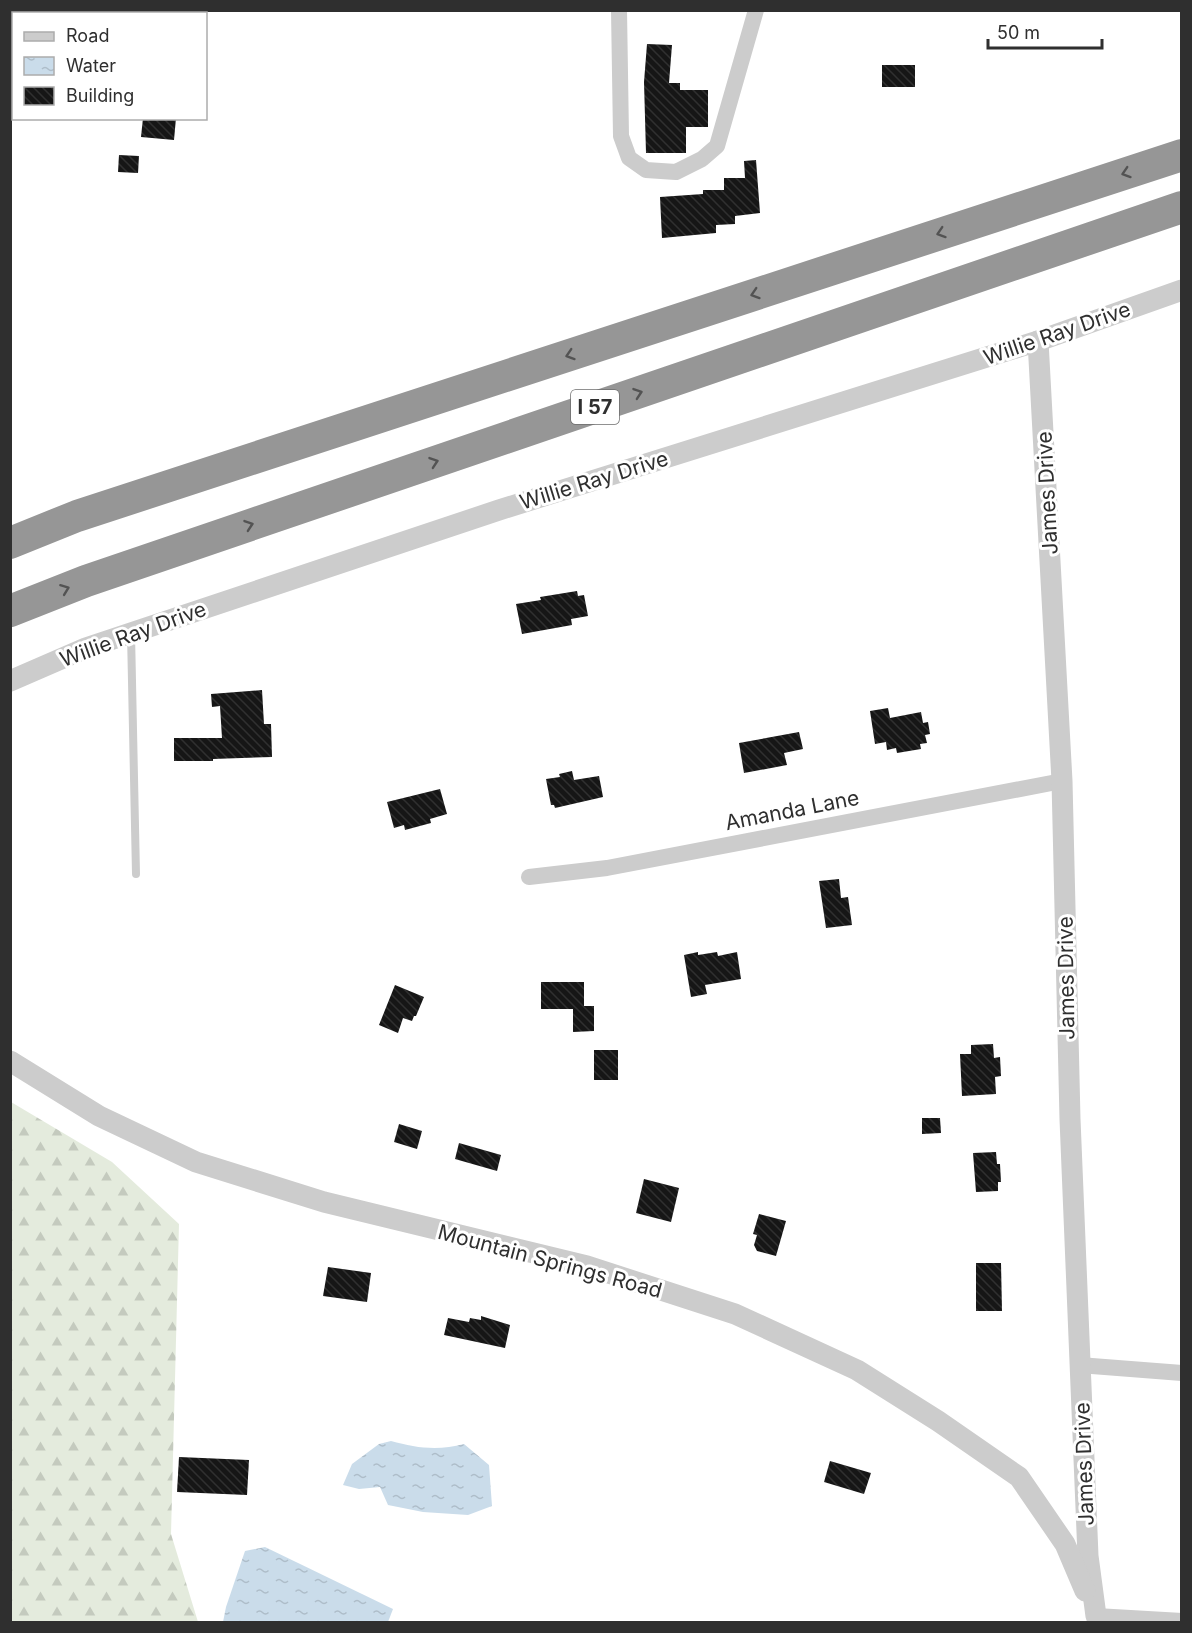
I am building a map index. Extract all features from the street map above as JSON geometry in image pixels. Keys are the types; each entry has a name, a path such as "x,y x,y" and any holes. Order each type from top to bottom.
{"highway":[{"path":"10,543 76,516 1182,155"},
{"name":"I 57","path":"10,611 86,581 1182,207"}],"street":[{"path":"619,10 621,136 629,158 646,170 676,172 702,159 717,146 756,10"},
{"name":"Willie Ray Drive","path":"10,681 86,648 499,510 1038,341 1182,290"},
{"name":"James Drive","path":"1038,341 1062,781 1070,1119 1079,1365 1088,1556 1097,1619"},
{"name":"Amanda Lane","path":"529,877 607,868 1062,781"},
{"name":"Mountain Springs Road","path":"10,1061 99,1116 196,1162 324,1202 587,1266 735,1314 857,1370 938,1421 1019,1477 1065,1544 1097,1619"},
{"path":"1079,1365 1182,1373"},
{"path":"1097,1619 1182,1621"}],"lane":[{"path":"131,633 136,874"}],"green space":[{"path":"11,1102 112,1162 179,1224 171,1534 198,1622 11,1622"}],"water":[{"path":"391,1441 427,1448 464,1444 489,1465 492,1506 468,1515 423,1512 388,1505 380,1487 359,1489 343,1485 352,1464 379,1444"},
{"path":"265,1547 393,1609 388,1622 223,1622 245,1551"}],"building":[{"path":"647,44 672,45 669,83 680,83 680,90 708,90 708,127 686,127 686,153 646,153 644,82"},
{"path":"882,65 915,65 915,87 882,87"},
{"path":"143,120 176,120 174,140 141,137"},
{"path":"119,155 139,156 138,173 118,172"},
{"path":"756,160 760,213 735,216 735,224 716,225 716,233 662,238 660,197 703,194 703,190 724,190 724,178 745,178 744,161"},
{"path":"577,591 578,596 584,595 588,616 571,619 572,625 522,634 516,604 541,600 540,597"},
{"path":"262,690 264,724 271,724 272,757 174,761 174,738 222,738 220,706 212,707 211,694"},
{"path":"888,708 890,718 921,712 923,723 928,722 930,734 925,735 927,743 920,744 921,749 897,753 896,748 887,750 886,742 875,744 870,711"},
{"path":"799,732 803,749 784,753 787,765 744,773 739,743"},
{"path":"572,771 574,780 599,776 603,797 555,808 551,805 546,779 560,777 559,774"},
{"path":"440,789 447,814 430,819 431,823 405,830 404,825 394,828 387,802"},
{"path":"839,879 841,898 848,897 852,925 826,928 819,881"},
{"path":"698,952 698,955 717,952 718,956 737,952 741,979 705,985 707,994 691,997 684,955"},
{"path":"541,982 584,982 584,1006 594,1006 594,1031 573,1032 573,1009 541,1009"},
{"path":"395,985 424,997 412,1021 403,1018 398,1033 379,1025"},
{"path":"993,1044 994,1058 1000,1057 1001,1076 995,1077 996,1094 962,1096 960,1054 971,1054 971,1045"},
{"path":"594,1050 618,1050 618,1080 594,1080"},
{"path":"922,1118 940,1118 941,1133 922,1134"},
{"path":"399,1124 422,1131 417,1149 394,1142"},
{"path":"459,1143 501,1155 497,1171 455,1159"},
{"path":"996,1152 997,1164 1000,1164 1001,1182 998,1182 998,1191 976,1192 973,1153"},
{"path":"644,1179 679,1188 671,1222 636,1213"},
{"path":"759,1214 786,1221 776,1256 757,1251 754,1245 757,1235 753,1234"},
{"path":"976,1263 1001,1263 1002,1311 976,1311"},
{"path":"328,1267 371,1273 367,1302 323,1296"},
{"path":"481,1316 510,1325 505,1348 444,1335 448,1318 469,1322 470,1318 481,1320"},
{"path":"179,1457 249,1460 247,1495 177,1492"},
{"path":"830,1461 871,1473 864,1494 824,1482"}]}
